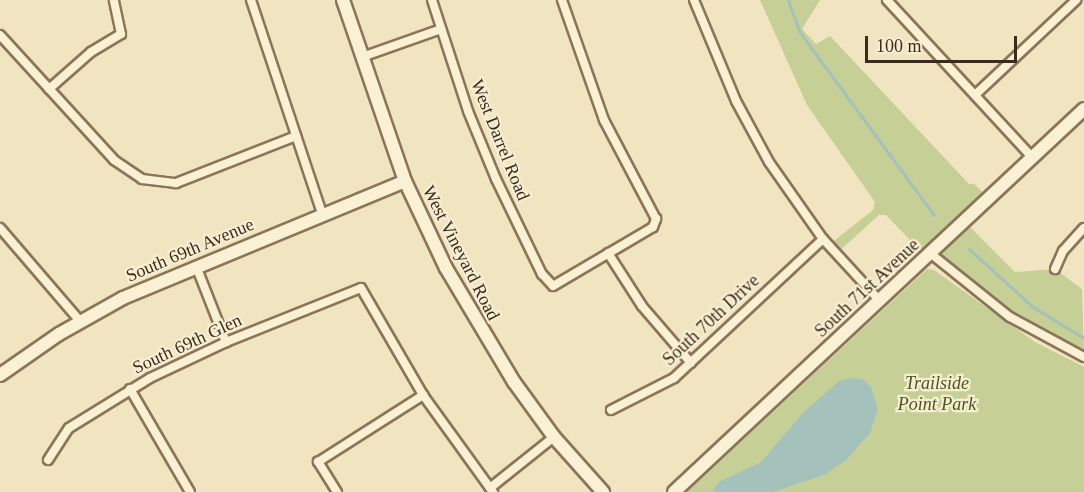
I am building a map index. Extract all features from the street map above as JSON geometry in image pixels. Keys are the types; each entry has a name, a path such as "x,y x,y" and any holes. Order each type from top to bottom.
{"street":[{"path":"49,89 91,52 121,34 114,0"},
{"path":"251,0 322,214"},
{"name":"West Vineyard Road","path":"343,0 405,181 476,323 554,437 603,492"},
{"name":"West Darrel Road","path":"432,0 496,179 542,274 553,286 608,253"},
{"path":"562,0 604,120 656,219 653,227 608,253 642,306 691,363"},
{"path":"694,0 736,101 769,162 823,239 879,300"},
{"path":"887,0 1033,158"},
{"path":"975,95 1071,2"},
{"path":"362,57 441,29"},
{"path":"0,35 114,160 142,179 176,183 296,136"},
{"name":"South 71st Avenue","path":"674,492 1084,109"},
{"name":"South 69th Avenue","path":"0,375 80,321 196,266 405,181"},
{"path":"0,228 80,321"},
{"path":"1055,269 1063,251 1084,228"},
{"name":"South 70th Drive","path":"611,410 658,388 691,363 823,239"},
{"path":"930,253 1010,318 1084,357"},
{"path":"196,266 226,342"},
{"name":"South 69th Glen","path":"48,460 69,428 130,389 226,342 361,288 423,396"},
{"path":"130,389 190,492"},
{"path":"337,492 318,462 423,396 492,490 554,437"}],"green space":[{"path":"760,0 820,0 802,29 816,44 830,36 969,184 974,184 989,198 965,222 1015,272 1055,269 1082,289 1084,357 1042,337 912,242 886,215 879,215 837,253 829,245 873,210 875,202 807,105"},
{"name":"Trailside Point Park","path":"927,269 934,270 1035,342 1084,367 1084,492 687,492"}],"water":[{"path":"851,378 862,379 871,387 878,409 870,433 846,460 824,475 773,492 712,492 719,482 761,462 803,413 839,381"}],"waterway":[{"path":"788,0 799,31 934,215"},
{"path":"969,249 1033,307 1084,338"}]}
